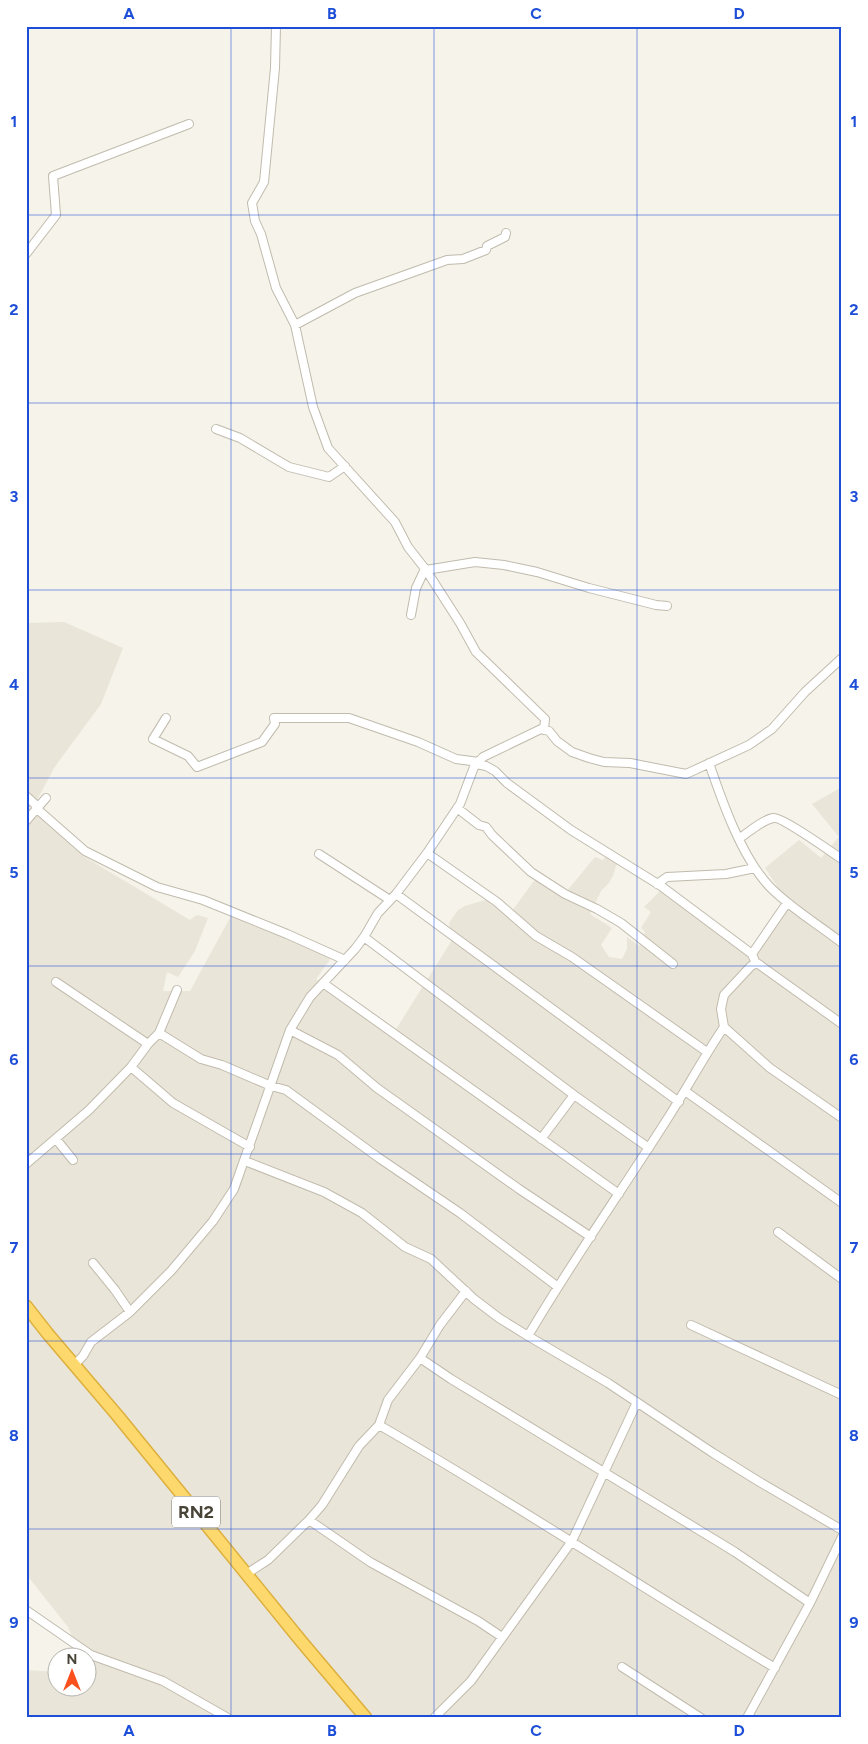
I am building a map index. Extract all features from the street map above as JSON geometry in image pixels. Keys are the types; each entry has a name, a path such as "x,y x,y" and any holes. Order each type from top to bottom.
{"highway":[{"name":"RN2","path":"26,1306 118,1415 246,1574 366,1718"}],"street":[{"path":"276,26 275,68 264,182 252,203 255,221 261,234 276,288 295,325 313,407 328,448 395,522 408,547 460,623 476,652 545,719 544,730"},
{"path":"26,254 56,215 53,176 189,124"},
{"path":"295,325 355,293 447,260 463,259 486,250 487,246 504,237 506,233"},
{"path":"216,429 240,438 289,467 329,477 345,466"},
{"path":"425,570 475,562 504,565 537,572 599,591 667,606"},
{"path":"411,615 416,588 425,570"},
{"path":"74,1365 83,1356 91,1342 130,1312 171,1271 213,1221 234,1189 290,1030 300,1012 364,937 378,913 396,894 427,853 457,808 477,763 483,757 541,729 549,731 557,741 572,752 604,762 630,763 686,774 749,744 772,729 805,692 842,658"},
{"path":"166,718 152,739 188,756 197,767 262,742 276,724 274,718 337,717 349,718 418,742 456,758 477,763 494,771 507,783 571,830 657,884 752,954 756,964"},
{"path":"709,763 725,808 755,868 769,886 787,903 820,925 842,943"},
{"path":"26,796 85,851 157,887 203,900 345,960"},
{"path":"26,821 46,798"},
{"path":"457,808 480,825 486,827 531,872 565,894 621,923 673,964"},
{"path":"740,838 770,818 776,817 808,835 842,859"},
{"path":"427,853 497,902 536,936 572,958 707,1052"},
{"path":"319,854 390,900"},
{"path":"657,884 667,878 726,874 755,868"},
{"path":"396,894 679,1102"},
{"path":"752,954 787,903"},
{"path":"364,937 574,1095 649,1148"},
{"path":"842,1024 757,963 751,966 724,995 721,1009 724,1027 770,1068 842,1118"},
{"path":"56,982 148,1044"},
{"path":"324,983 619,1194"},
{"path":"26,1164 89,1110 131,1067 159,1033 177,990"},
{"path":"528,1336 679,1102 707,1052 724,1027"},
{"path":"290,1030 338,1055 377,1088 519,1189 591,1237"},
{"path":"159,1033 202,1059 286,1090 379,1158 460,1213 558,1287"},
{"path":"131,1067 173,1104 250,1147"},
{"path":"685,1091 842,1202"},
{"path":"541,1139 574,1095"},
{"path":"56,1139 73,1160"},
{"path":"245,1161 324,1192 362,1213 405,1247 431,1259 499,1318 608,1383 743,1472 842,1530"},
{"path":"778,1232 842,1280"},
{"path":"93,1263 130,1312"},
{"path":"246,1574 268,1560 309,1520 327,1497 358,1446 379,1425 388,1400 420,1358 440,1325 466,1291"},
{"path":"691,1324 842,1395"},
{"path":"420,1358 451,1379 735,1552 810,1603"},
{"path":"434,1718 471,1681 572,1541 637,1402"},
{"path":"379,1425 572,1541 677,1609 775,1668"},
{"path":"309,1520 370,1562 478,1621 502,1637"},
{"path":"746,1718 810,1603 842,1537"},
{"path":"26,1610 91,1655 163,1681 228,1718"},
{"path":"622,1667 701,1718"}],"shaded area":[{"path":"64,622 123,648 101,704 54,768 37,800 26,814 26,623"},
{"path":"842,787 842,1718 26,1718 26,1670 48,1671 48,1696 98,1696 98,1646 76,1646 68,1627 26,1574 26,825 36,814 83,856 190,920 197,915 208,918 195,951 178,977 167,972 163,991 190,991 231,916 331,958 316,979 393,1034 452,940 449,923 458,910 485,900 512,911 539,874 566,892 595,857 603,860 609,851 623,859 616,866 609,883 601,891 590,914 612,928 601,945 609,957 622,959 627,949 627,937 639,946 645,932 641,928 651,912 644,907 664,887 725,932 753,949 787,901 765,868 799,840 821,858 839,837 812,804"}]}
